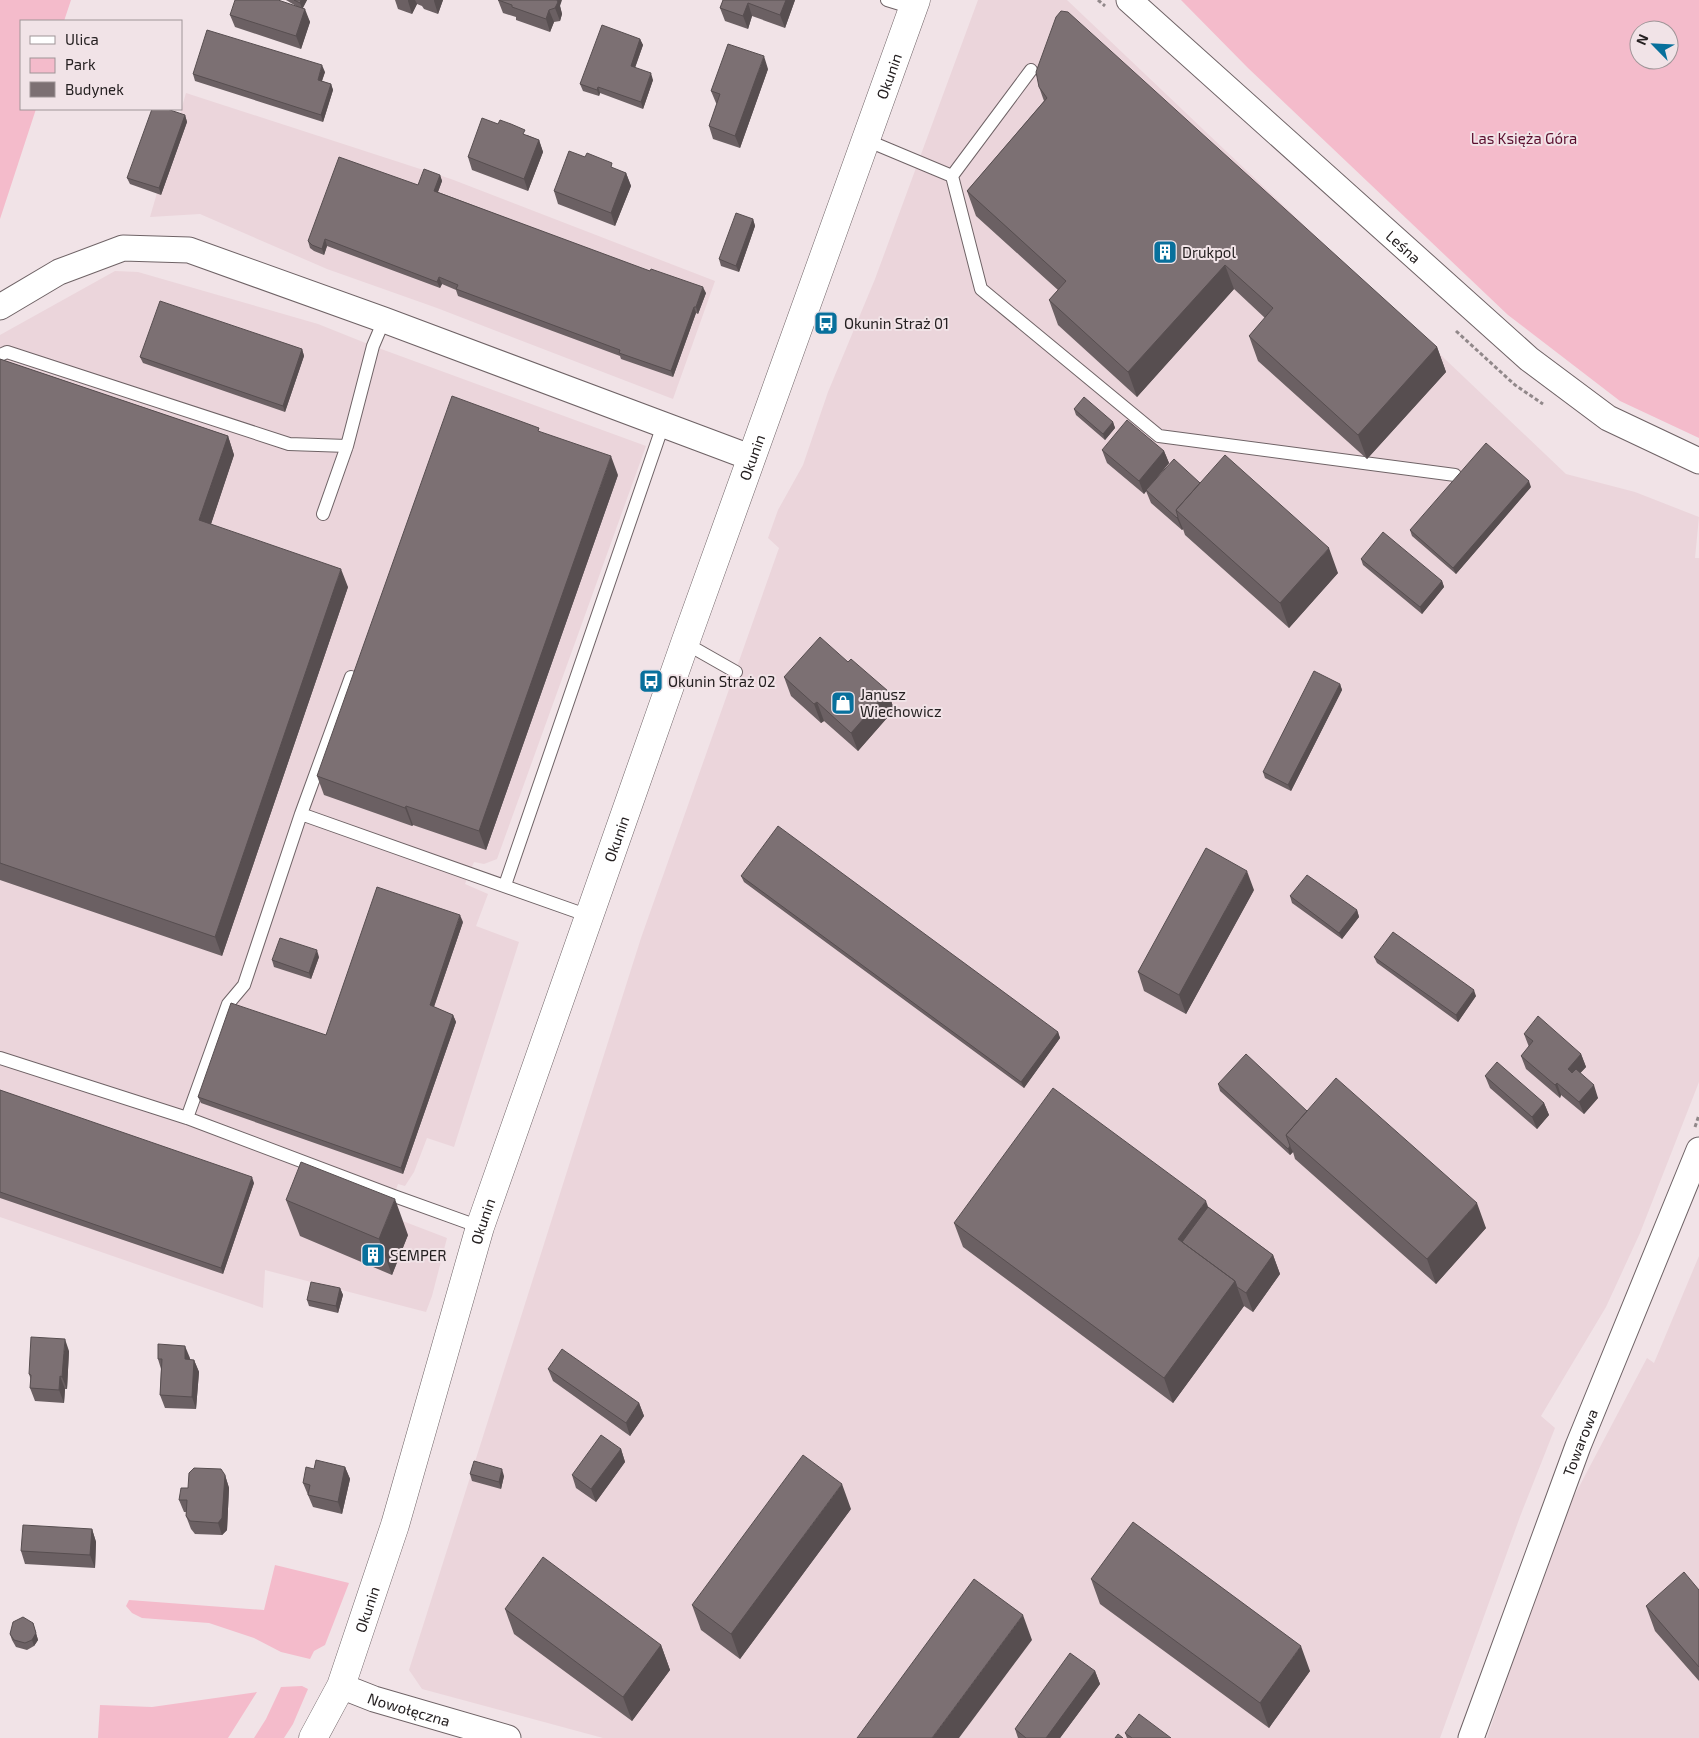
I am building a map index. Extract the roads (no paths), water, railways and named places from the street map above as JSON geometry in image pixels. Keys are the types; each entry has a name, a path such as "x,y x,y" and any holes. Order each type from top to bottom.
{"main road":[{"name":"Okunin","path":"313,1738 341,1686 395,1525 480,1226 685,643 914,4"}],"street":[{"name":"Leśna","path":"1130,0 1529,359 1608,418 1699,461"},
{"path":"0,307 59,272 123,248 189,250 384,320 752,458"},
{"name":"Towarowa","path":"1471,1738 1578,1446 1699,1150"},
{"name":"Nowołęczna","path":"341,1686 479,1734 508,1738"}],"lane":[{"path":"887,0 914,4"},
{"path":"952,176 1031,70"},
{"path":"866,140 952,176"},
{"path":"952,176 981,289 1159,436 1455,475"},
{"path":"323,514 347,446 373,346 384,320"},
{"path":"0,355 7,352 289,444 347,446"},
{"path":"505,885 663,425"},
{"path":"685,643 736,672"},
{"path":"187,1118 228,1004 244,986 301,814 350,678"},
{"path":"301,814 589,916"},
{"path":"0,1058 187,1118 394,1196 480,1226"}],"place":[{"name":"Drukpol","path":"1165,252"},
{"name":"Okunin Straż 01","path":"826,323"},
{"name":"Okunin Straż 02","path":"651,681"},
{"name":"Janusz Wiechowicz","path":"843,703"},
{"name":"SEMPER","path":"373,1255"}],"park label":[{"name":"Las Księża Góra","path":"1524,138"}]}
